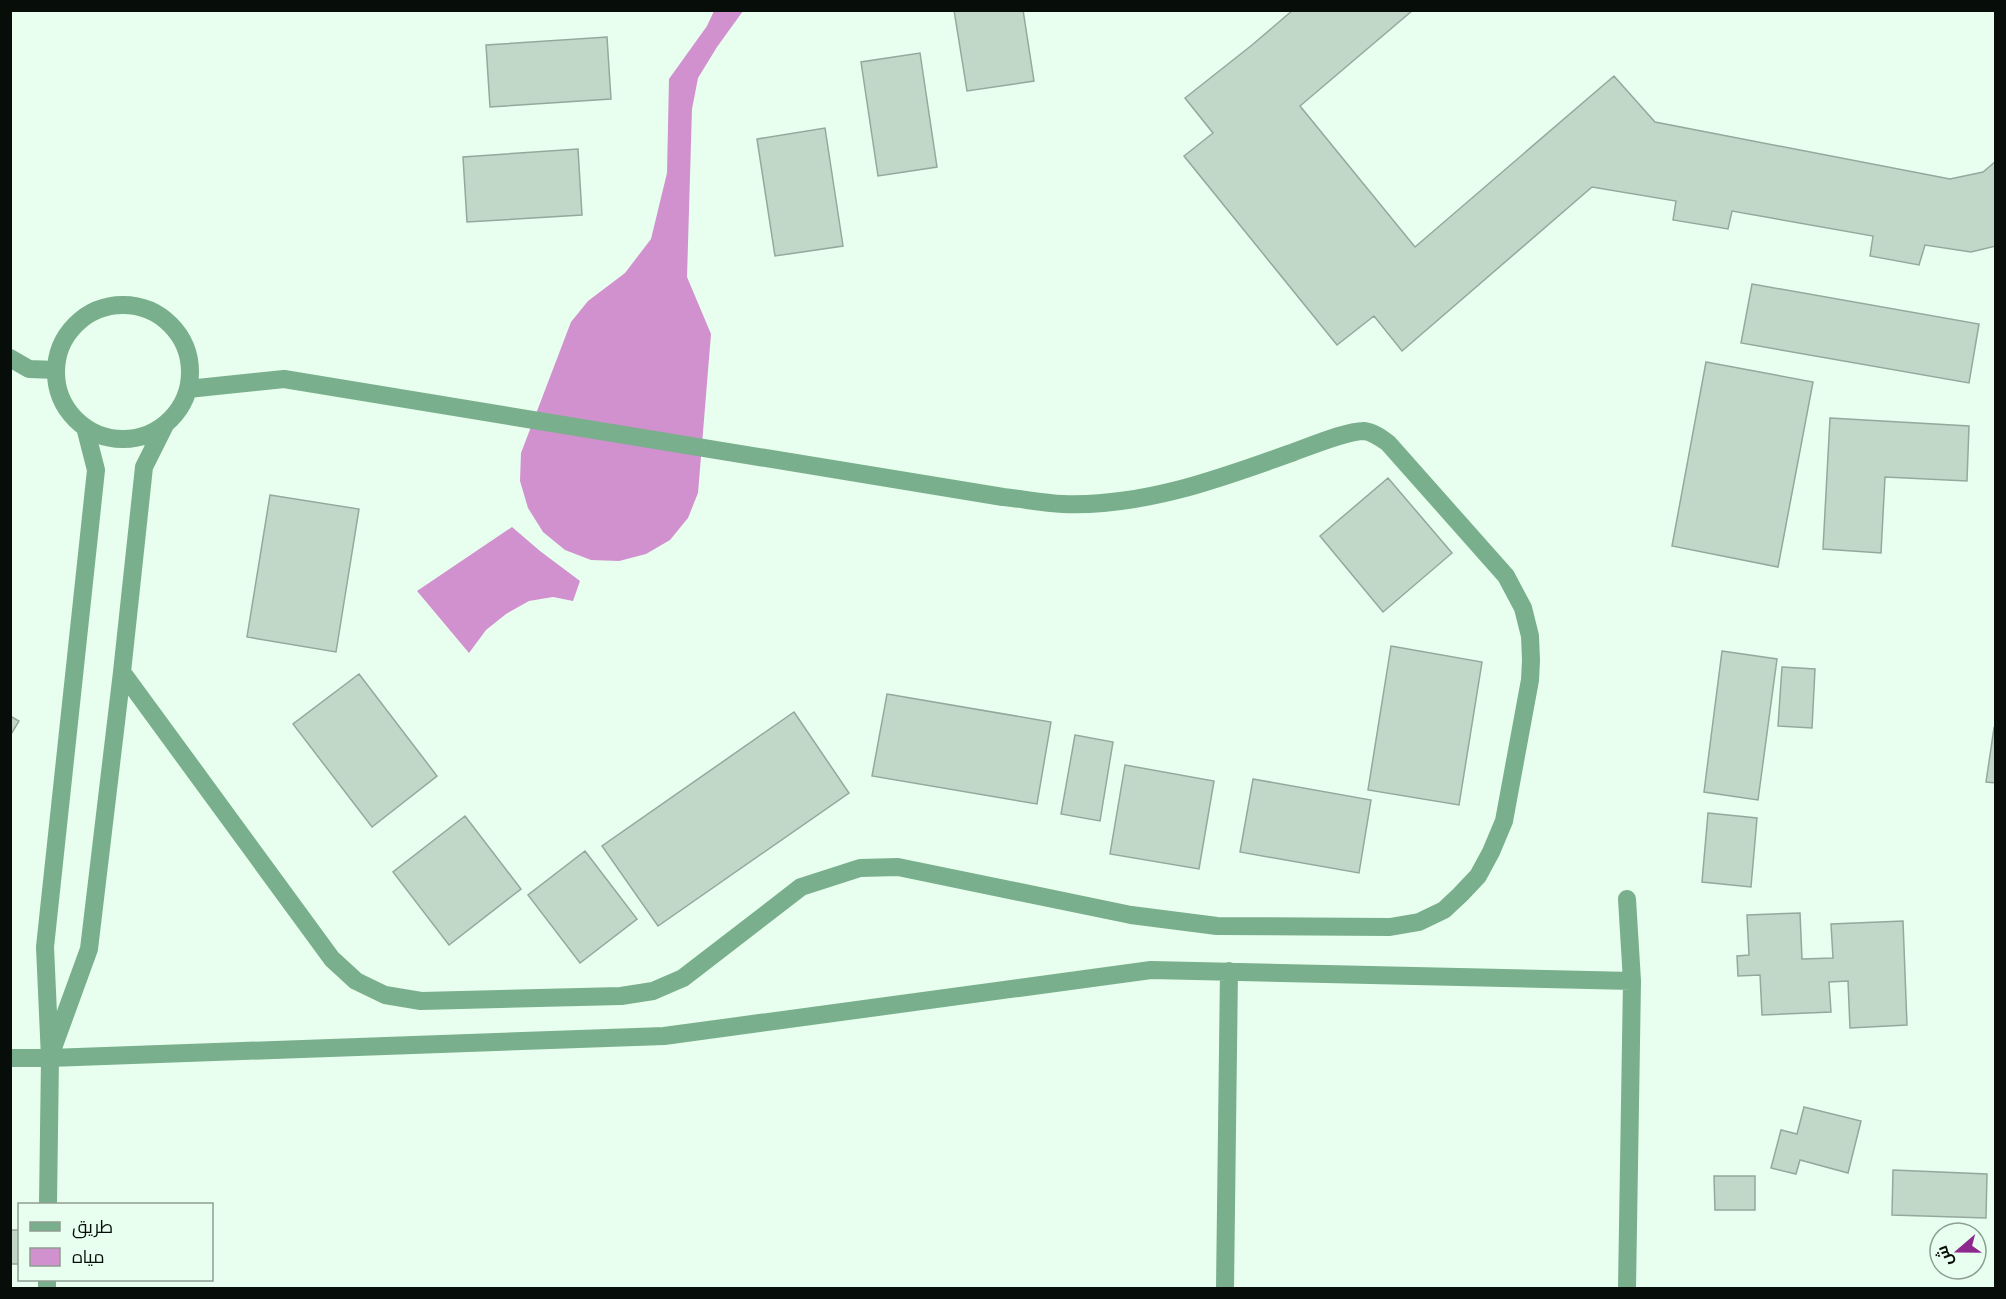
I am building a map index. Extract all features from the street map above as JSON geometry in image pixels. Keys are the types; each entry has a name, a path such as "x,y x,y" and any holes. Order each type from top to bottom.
{"street":[{"path":"50,1058 89,949 144,466 165,425 179,409 188,390 190,368 185,347 174,327 156,313 134,306 111,305 90,313 72,328 60,348 56,370 59,393 69,412 85,427 104,437 125,440 146,435 165,425"},
{"path":"10,358 29,369 56,370"},
{"path":"122,672 332,959 356,981 385,994 421,1001 621,996 653,991 683,978 801,887 860,868 898,867 1131,915 1217,926 1390,927 1419,922 1444,910 1478,876 1504,821 1530,680 1530,636 1523,608 1506,576 1388,443 1376,435 1363,431 1340,436 1170,494 1115,502 1063,504 1003,497 284,379 188,390"},
{"path":"48,1203 50,1058 45,947 96,470 85,427"},
{"path":"1627,899 1632,981 1627,1288"},
{"path":"10,1058 664,1036 1151,970 1632,981"},
{"path":"1225,1288 1229,971"}],"water":[{"path":"714,11 743,11 698,78 692,109 687,277 711,334 698,493 688,518 670,540 646,554 619,561 591,560 565,550 543,532 528,508 520,481 521,453 571,322 588,301 625,273 651,239 667,173 669,79 707,26"},
{"path":"512,527 580,581 573,601 553,597 529,601 506,614 486,630 469,653 417,591"}],"building":[{"path":"954,10 1023,10 1034,81 967,91"},
{"path":"1293,10 1413,10 1300,106 1415,247 1614,76 1655,122 1950,179 1983,172 1996,161 1996,246 1971,252 1925,245 1919,265 1870,256 1873,236 1732,211 1728,229 1673,220 1676,201 1592,187 1402,351 1374,316 1337,345 1184,156 1213,133 1185,98"},
{"path":"607,37 611,99 490,107 486,45"},
{"path":"920,53 937,167 878,176 861,62"},
{"path":"825,128 843,246 775,256 757,139"},
{"path":"578,149 582,215 467,222 463,157"},
{"path":"1752,284 1979,324 1969,383 1741,343"},
{"path":"1706,362 1813,382 1778,567 1672,546"},
{"path":"1830,418 1969,426 1967,481 1885,477 1881,553 1823,549"},
{"path":"1388,478 1452,553 1383,612 1320,536"},
{"path":"270,495 359,509 336,652 247,637"},
{"path":"1391,646 1482,662 1459,805 1368,790"},
{"path":"1722,651 1777,659 1758,800 1704,792"},
{"path":"1782,667 1815,669 1812,728 1778,726"},
{"path":"359,674 437,776 372,827 293,724"},
{"path":"887,694 1051,722 1037,804 872,776"},
{"path":"794,712 849,793 658,926 602,846"},
{"path":"10,716 19,721 10,736"},
{"path":"1994,728 1996,729 1996,783 1986,782"},
{"path":"1075,735 1113,742 1100,821 1061,814"},
{"path":"1125,765 1214,781 1199,869 1110,854"},
{"path":"1253,779 1371,800 1359,873 1240,852"},
{"path":"1708,813 1757,818 1751,887 1702,882"},
{"path":"465,816 521,889 449,945 393,872"},
{"path":"585,851 637,919 580,963 528,895"},
{"path":"1800,913 1802,959 1833,958 1831,924 1903,921 1907,1025 1850,1028 1848,981 1829,982 1831,1012 1762,1015 1760,975 1738,976 1737,956 1749,955 1747,915"},
{"path":"1804,1107 1861,1121 1848,1173 1800,1160 1796,1174 1771,1168 1781,1130 1797,1134"},
{"path":"1893,1170 1987,1174 1986,1218 1892,1215"},
{"path":"1714,1176 1755,1176 1755,1210 1715,1210"},
{"path":"10,1230 18,1230 18,1264 10,1264"}]}
